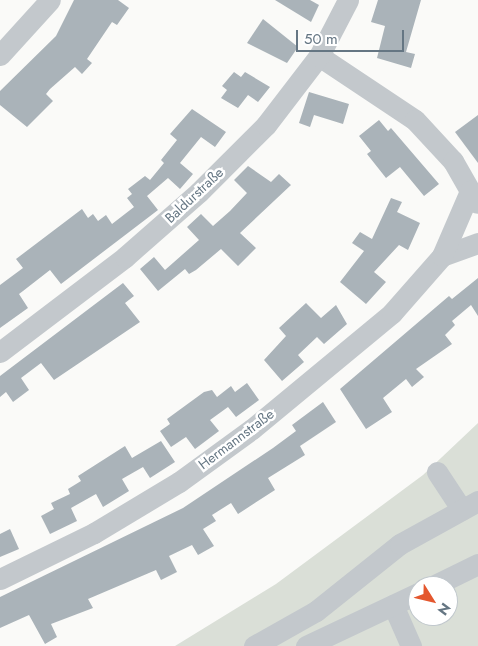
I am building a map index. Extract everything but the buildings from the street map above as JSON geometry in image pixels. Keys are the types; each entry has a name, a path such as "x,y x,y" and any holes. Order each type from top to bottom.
{"street":[{"path":"0,55 50,0"},
{"name":"Baldurstraße","path":"0,352 125,256 200,192 266,125 319,56 348,0"},
{"name":"Hermannstraße","path":"0,579 94,533 179,482 252,429 392,312 442,256 474,198 453,161 415,120 319,56"},
{"name":"Hermannstraße","path":"442,256 478,243"},
{"path":"254,646 316,611 400,544 470,505 437,472"},
{"path":"453,576 478,564"},
{"path":"306,646 408,598"},
{"path":"393,605 411,646"}],"shaded area":[{"path":"478,423 478,646 175,646 276,584 423,475"}]}
